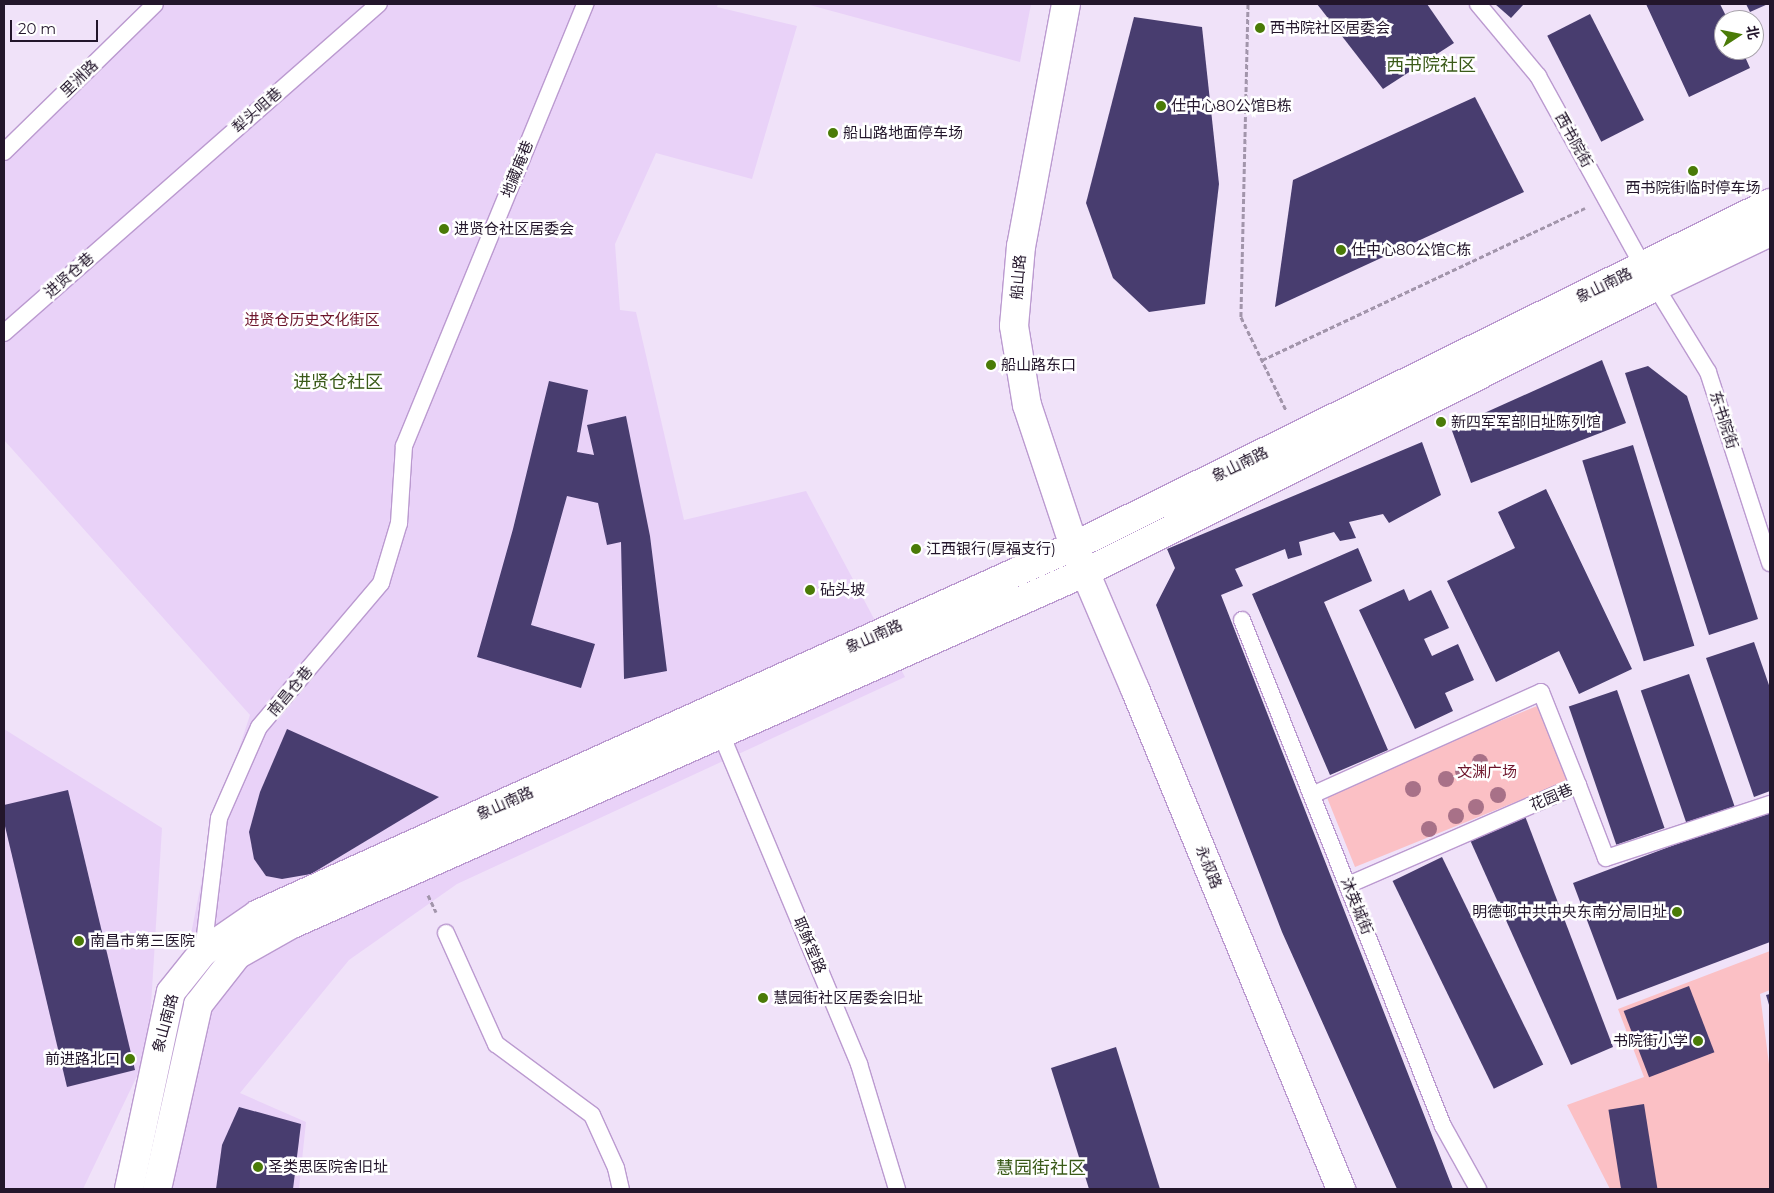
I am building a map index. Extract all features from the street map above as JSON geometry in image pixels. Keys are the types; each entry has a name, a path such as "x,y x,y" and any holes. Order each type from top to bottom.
{"main road":[{"name":"船山路","path":"1066,4 1021,246 1014,326 1027,405 1074,546"},
{"name":"象山南路","path":"158,1189 198,1005 237,955 290,925 1086,572 1650,276 1770,203"},
{"name":"象山南路","path":"129,1189 171,992 203,952 258,914 1074,546 1298,436 1650,276 1770,232"},
{"name":"永叔路","path":"1074,546 1341,1189"}],"lane":[{"name":"里洲路","path":"4,152 155,4"},
{"name":"犁头咀巷","path":"135,217 379,4"},
{"name":"地藏庵巷","path":"404,446 584,4"},
{"name":"西书院街","path":"1478,4 1538,76 1650,276"},
{"name":"进贤仓巷","path":"4,333 135,217"},
{"name":"东书院街","path":"1650,276 1708,372 1766,535 1770,563"},
{"name":"南昌仓巷","path":"203,952 219,818 259,728 381,583 399,522 404,446"},
{"name":"沐英城街","path":"1242,620 1443,1126 1478,1189"},
{"path":"1312,796 1541,692 1578,785"},
{"name":"耶稣堂路","path":"721,734 859,1064 897,1189"},
{"name":"花园巷","path":"1348,885 1578,785 1606,858 1770,804"},
{"path":"446,933 496,1044 592,1115 616,1168 621,1189"}],"path":[{"path":"1248,4 1241,317 1298,436"},
{"path":"1262,360 1606,198"},
{"path":"416,869 446,933"}],"shaded area":[{"name":"进贤仓历史文化街区","path":"164,4 718,4 717,7 797,26 752,179 656,153 615,244 620,310 636,312 684,520 806,491 905,677 457,884 349,960 240,1093 306,1122 299,1189 140,1189 211,834 250,715 4,440 4,161"},
{"path":"806,4 1031,4 1020,62"},
{"name":"南昌市第三医院","path":"4,729 162,828 148,1053 83,1189 4,1189"}],"green space":[{"name":"文渊广场","path":"1537,706 1567,781 1355,867 1325,792"},
{"name":"书院街小学","path":"1770,951 1770,990 1760,994 1770,1072 1770,1189 1610,1189 1567,1105 1644,1077 1618,1009"}],"building":[{"path":"1317,4 1427,4 1454,43 1383,89"},
{"path":"1495,4 1524,4 1511,18"},
{"path":"1646,4 1720,4 1723,10 1714,10 1714,60 1746,60 1750,68 1689,97"},
{"path":"1746,4 1768,4 1754,10 1749,10"},
{"path":"1590,14 1644,120 1601,142 1547,36"},
{"name":"仕中心80公馆B栋","path":"1134,17 1202,27 1219,184 1205,304 1149,312 1113,278 1086,203"},
{"name":"仕中心80公馆C栋","path":"1475,97 1524,192 1275,307 1293,180"},
{"path":"1602,360 1626,423 1471,483 1451,428"},
{"path":"1648,366 1687,396 1758,619 1709,635 1625,373"},
{"path":"549,381 588,390 577,452 594,455 587,425 626,416 650,536 667,671 624,679 621,542 607,545 598,503 567,496 531,625 595,644 581,688 477,657 513,529"},
{"path":"1422,442 1441,495 1389,523 1383,514 1349,522 1356,538 1340,541 1334,532 1299,542 1302,555 1288,559 1285,549 1235,569 1243,586 1221,595 1453,1189 1397,1189 1282,932 1156,605 1175,568 1167,549"},
{"path":"1633,445 1694,646 1644,661 1582,460"},
{"path":"1546,489 1632,669 1579,694 1559,651 1496,682 1447,581 1515,548 1498,512"},
{"path":"1358,548 1372,581 1324,602 1388,750 1330,775 1252,594"},
{"path":"1404,589 1409,601 1431,590 1449,628 1424,639 1432,656 1458,644 1474,680 1445,693 1453,711 1415,729 1359,610"},
{"path":"1754,642 1770,688 1770,791 1754,797 1706,658"},
{"path":"1689,674 1737,812 1688,829 1641,691"},
{"path":"1617,690 1665,828 1616,845 1569,707"},
{"path":"287,729 439,797 311,874 282,879 266,876 254,859 249,832 260,792"},
{"path":"68,790 135,1070 67,1087 4,822 4,805"},
{"name":"明德邨中共中央东南分局旧址","path":"1770,809 1770,942 1617,1000 1573,883"},
{"path":"1525,816 1613,1047 1571,1065 1470,840"},
{"path":"1442,857 1543,1065 1494,1089 1393,881"},
{"path":"1689,986 1714,1052 1649,1077 1624,1011"},
{"path":"1770,994 1770,1008 1766,995"},
{"path":"1116,1047 1160,1189 1089,1189 1051,1068"},
{"path":"1644,1104 1657,1189 1621,1189 1608,1110"},
{"name":"圣类思医院舍旧址","path":"239,1107 301,1124 293,1189 216,1189 222,1145"}],"place":[{"name":"西书院社区居委会","path":"1260,28"},
{"name":"仕中心80公馆B栋","path":"1161,106"},
{"name":"船山路地面停车场","path":"833,133"},
{"name":"西书院街临时停车场","path":"1693,171"},
{"name":"进贤仓社区居委会","path":"444,229"},
{"name":"仕中心80公馆C栋","path":"1341,250"},
{"name":"船山路东口","path":"991,365"},
{"name":"新四军军部旧址陈列馆","path":"1441,422"},
{"name":"江西银行(厚福支行)","path":"916,549"},
{"name":"砧头坡","path":"810,590"},
{"name":"明德邨中共中央东南分局旧址","path":"1677,912"},
{"name":"南昌市第三医院","path":"79,941"},
{"name":"慧园街社区居委会旧址","path":"763,998"},
{"name":"书院街小学","path":"1698,1041"},
{"name":"前进路北口","path":"130,1059"},
{"name":"圣类思医院舍旧址","path":"258,1167"}],"district":[{"name":"西书院社区","path":"1431,65"},
{"name":"进贤仓社区","path":"338,382"},
{"name":"慧园街社区","path":"1041,1168"}]}
